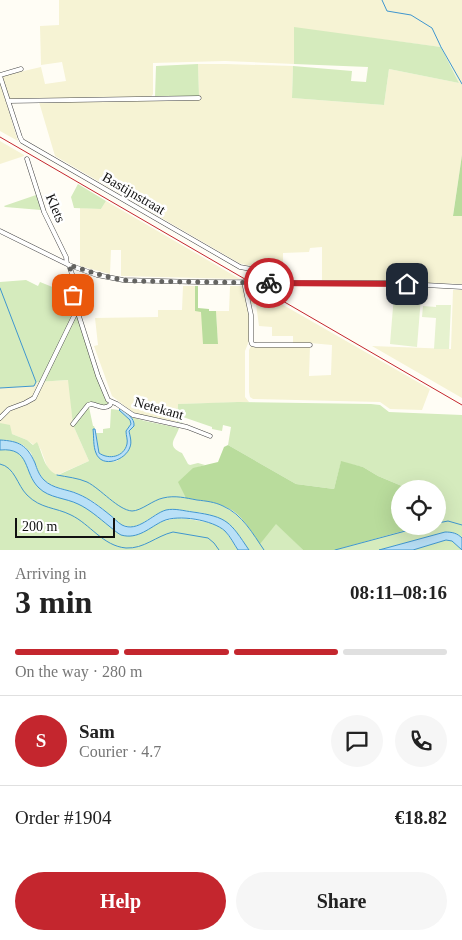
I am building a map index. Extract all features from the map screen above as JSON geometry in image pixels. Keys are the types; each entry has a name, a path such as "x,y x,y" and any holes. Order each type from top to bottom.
{"street":[{"name":"Bastijnstraat","path":"21,69 0,75 22,141 240,267 259,268 262,270 265,283"},
{"path":"8,101 199,98"},
{"name":"Klets","path":"27,159 44,212 68,264"},
{"path":"0,231 68,264 97,275 123,280 154,282 388,283 462,286"},
{"path":"68,264 75,283 73,295 77,310 98,376 108,400 111,402 108,407 88,405 73,424"},
{"path":"244,282 251,315 252,344 310,344"},
{"path":"0,418 8,409 25,404 36,395 77,310"},
{"name":"Netekant","path":"111,402 132,415 187,427 210,436"}],"shaded area":[{"path":"59,0 462,0 462,155 453,215 462,216 462,284 322,280 322,247 310,248 309,252 283,253 283,278 269,278 262,265 250,266 239,263 55,156 39,102 199,99 198,64 226,64 293,66 292,98 384,105 389,69 459,83 441,45 441,47 294,28 294,64 225,61 153,63 153,94 151,97 10,100 2,76 41,67 45,84 66,81 62,62 41,65 40,26 59,25"},
{"path":"0,82 16,135 18,141 0,131"},
{"path":"0,141 24,155 24,156 0,164"},
{"path":"106,201 240,279 121,276 121,250 111,250 110,274 80,266 80,208 101,209"},
{"path":"183,286 195,286 195,311 201,311 218,344 216,311 229,311 230,286 242,286 249,311 249,341 245,351 245,397 249,402 178,404 177,422 135,414 112,396 94,346 98,345 95,318 158,317 158,310 182,310"},
{"path":"247,287 252,287 430,389 422,410 390,409 380,402 253,399 250,397 249,350 251,346 310,346 309,376 331,375 332,345 293,343 293,336 272,336 272,327 259,326 256,304 251,304"},
{"path":"453,290 462,290 462,398 372,346 451,349"},
{"path":"69,380 73,425 89,461 57,475 48,469 37,443 34,445 12,434 0,423 0,388 34,386 36,382"}],"green space":[{"path":"294,27 441,47 459,83 389,69 384,105 292,98 293,66 352,71 351,81 366,82 368,67 294,64"},
{"path":"198,64 199,96 155,97 156,66"},
{"path":"462,155 462,216 453,216"},
{"path":"78,184 106,201 101,209 74,208 71,197"},
{"path":"36,195 41,210 4,206"},
{"path":"26,280 38,286 40,282 60,290 63,297 69,298 73,311 78,318 108,404 106,406 89,407 95,429 93,430 95,448 99,457 103,460 117,461 127,450 130,444 129,430 134,426 134,421 131,417 179,428 173,442 174,448 182,453 188,464 198,463 205,465 193,469 212,502 234,513 260,543 276,523 303,550 249,550 235,530 203,513 174,509 155,515 141,524 132,527 122,525 94,502 77,493 50,485 43,479 31,453 23,445 12,441 0,440 0,423 10,425 12,434 27,440 33,445 37,442 47,466 53,473 58,475 89,461 73,425 68,380 37,382 34,386 0,388 0,282"},
{"path":"195,286 198,286 198,308 216,311 218,344 203,344 201,312 195,311"},
{"path":"394,295 421,297 417,347 390,344"},
{"path":"436,305 451,305 449,349 434,349 436,318 422,317 423,306 436,307"},
{"path":"238,402 371,404 380,405 389,412 462,415 462,538 451,532 446,533 446,480 391,481 363,467 341,462 334,489 296,484 228,445 231,427 223,425 222,431 212,429 212,427 183,417 182,423 177,422 178,404"},
{"path":"111,409 119,410 130,420 131,424 126,431 127,442 123,452 111,457 99,453 96,433 103,433 103,429 110,428"},
{"path":"228,445 296,484 334,489 341,461 363,467 391,481 391,534 335,550 303,550 276,524 260,544 246,524 235,513 222,505 186,498 178,482 193,468 218,462 224,447"},
{"path":"8,449 20,454 24,459 30,475 37,486 50,494 82,506 117,532 177,518 188,519 211,523 220,527 226,532 238,550 0,550 0,450"},
{"path":"391,534 434,535 379,550 335,550"},
{"path":"452,540 462,550 413,550"}],"water":[{"path":"121,408 130,416 134,423 134,426 129,431 130,447 128,452 119,459 108,462 103,461 95,450 93,429 95,429 99,453 111,457 123,452 127,442 126,431 131,424 130,420 119,410"},
{"path":"0,440 12,441 22,445 29,452 39,474 48,483 87,498 122,525 134,527 169,509 205,514 227,522 249,550 238,550 220,527 195,519 169,519 133,536 121,535 82,506 53,496 39,488 22,457 10,450 0,450"},
{"path":"446,532 454,533 462,538 462,550 452,541 446,540 413,550 379,550 434,535 446,535"}],"waterway":[{"path":"382,0 387,11 411,15 432,28 462,84"},
{"path":"0,288 36,382 34,386 0,388"},
{"path":"0,464 9,469 32,500 71,515 110,543 132,548 173,532 208,538 219,550"},
{"path":"57,475 87,482 121,507 132,511 167,497 207,501 220,505 241,519 264,550"},
{"path":"446,521 462,525"},
{"path":"335,550 391,535"}],"railway":[{"path":"0,137 462,405"}],"way so far":[{"path":"73,295 75,283 69,265 97,275 133,281 269,283"}],"route":[{"path":"269,283 407,284"}]}
